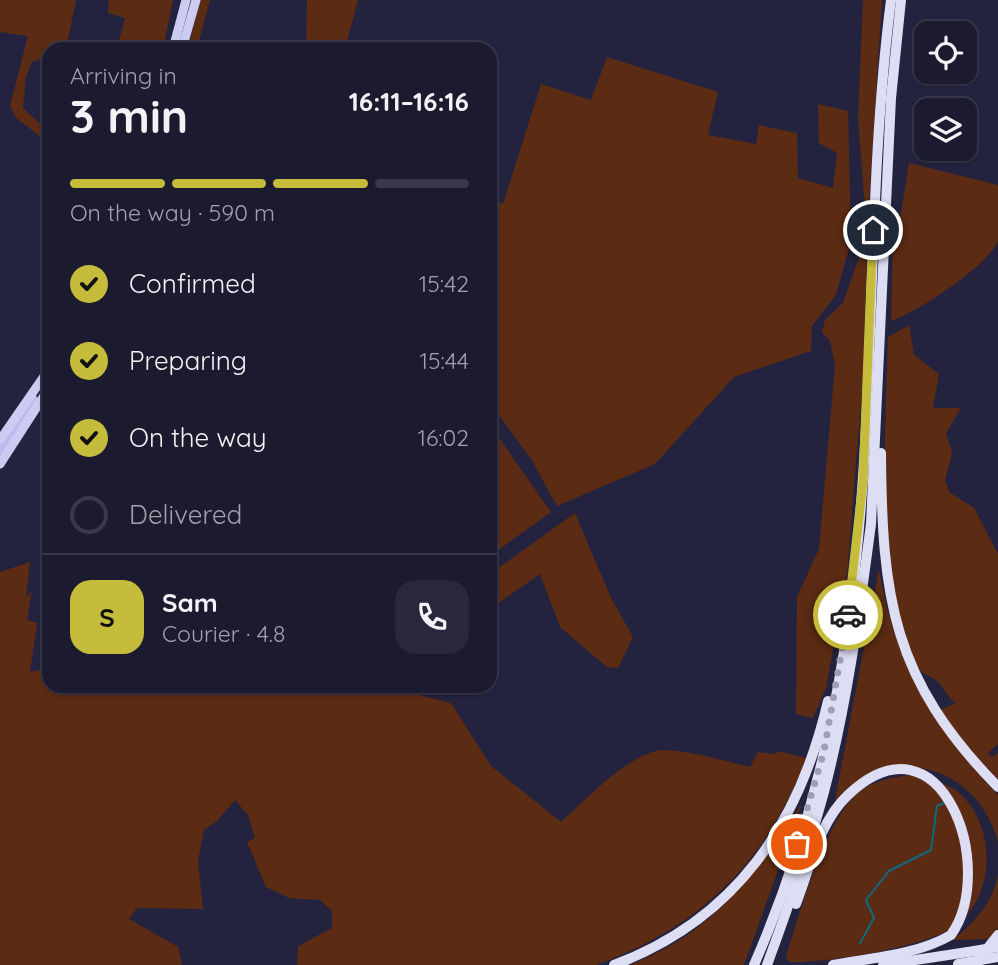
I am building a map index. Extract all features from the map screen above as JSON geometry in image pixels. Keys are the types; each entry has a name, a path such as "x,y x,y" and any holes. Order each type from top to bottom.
{"highway":[{"path":"175,42 186,0"},
{"path":"184,42 196,0"},
{"path":"754,965 817,776 848,622 863,481 873,230 883,59 891,0"},
{"path":"775,951 816,818 843,709 871,524 890,122 901,0"},
{"path":"0,440 42,382"},
{"path":"0,464 42,400"},
{"path":"878,418 884,563 900,636 916,676 941,720 964,751 998,787"},
{"path":"614,965 654,948 697,921 736,886 768,848 805,780 848,622"},
{"path":"769,965 828,823 848,796 866,782 894,772 919,771 948,780"},
{"path":"833,965 929,944 951,935 972,919"},
{"path":"975,965 998,936"},
{"path":"883,965 998,947"},
{"path":"955,964 998,957"},
{"path":"991,965 998,957"}],"main road":[{"path":"0,451 38,389"},
{"path":"0,471 18,439"}],"shaded area":[{"path":"0,0 76,0 67,42 42,42 42,59 32,62 26,77 23,108 42,126 42,138 16,118 10,106 28,36 0,32"},
{"path":"109,0 173,0 164,42 119,42 125,18 108,13"},
{"path":"200,0 210,0 199,42 190,42"},
{"path":"307,0 358,0 347,42 306,42"},
{"path":"863,0 882,0 867,235 858,118"},
{"path":"607,57 718,92 708,135 756,144 759,125 797,133 798,178 833,188 837,153 819,143 818,104 848,111 851,241 836,295 812,326 811,351 734,377 655,464 557,506 531,459 497,413 497,201 503,204 541,84 591,100"},
{"path":"909,163 998,185 998,240 993,250 968,274 917,309 891,321 893,240 897,238"},
{"path":"867,235 864,365 847,574 826,688 813,718 796,714 797,597 819,549 835,365 830,341 822,332 825,320 843,303"},
{"path":"909,325 914,355 939,374 933,408 961,408 946,433 952,453 945,480 949,492 974,508 998,554 998,744 988,753 992,757 998,753 998,780 961,740 940,710 956,703 937,681 918,668 904,639 894,600 886,508 888,337"},
{"path":"497,435 551,512 497,551"},
{"path":"575,513 611,598 633,637 618,668 607,667 560,627 540,574 497,604 497,569"},
{"path":"30,562 26,597 32,591 27,620 37,623 30,672 42,669 42,693 410,693 451,703 491,766 561,822 615,774 652,752 686,752 750,767 758,752 775,754 779,751 806,758 771,829 750,859 726,886 668,931 596,965 297,965 298,946 332,928 332,911 320,900 289,898 266,887 247,842 255,838 248,815 235,800 217,821 204,830 198,861 203,909 137,908 129,919 178,947 182,965 0,965 0,572"},
{"path":"879,569 895,633 920,691 955,745 998,795 998,842 991,822 980,804 966,789 932,770 892,768 871,774 856,782 835,800"},
{"path":"908,775 938,781 954,789 968,803 979,820 985,839 987,860 977,899 966,916 951,929 936,936 895,948 848,957 789,962 786,957 806,894 834,825 858,793 882,781"},
{"path":"802,803 744,965 630,965 660,952 686,936 730,899"},
{"path":"998,874 998,928 989,939 953,940 982,911 992,894"}],"waterway":[{"path":"860,943 874,918 866,900 889,871 931,850 937,806 944,803"}],"way so far":[{"path":"797,844 824,751 843,659 848,615"}],"route":[{"path":"848,615 863,481 873,230"}]}
